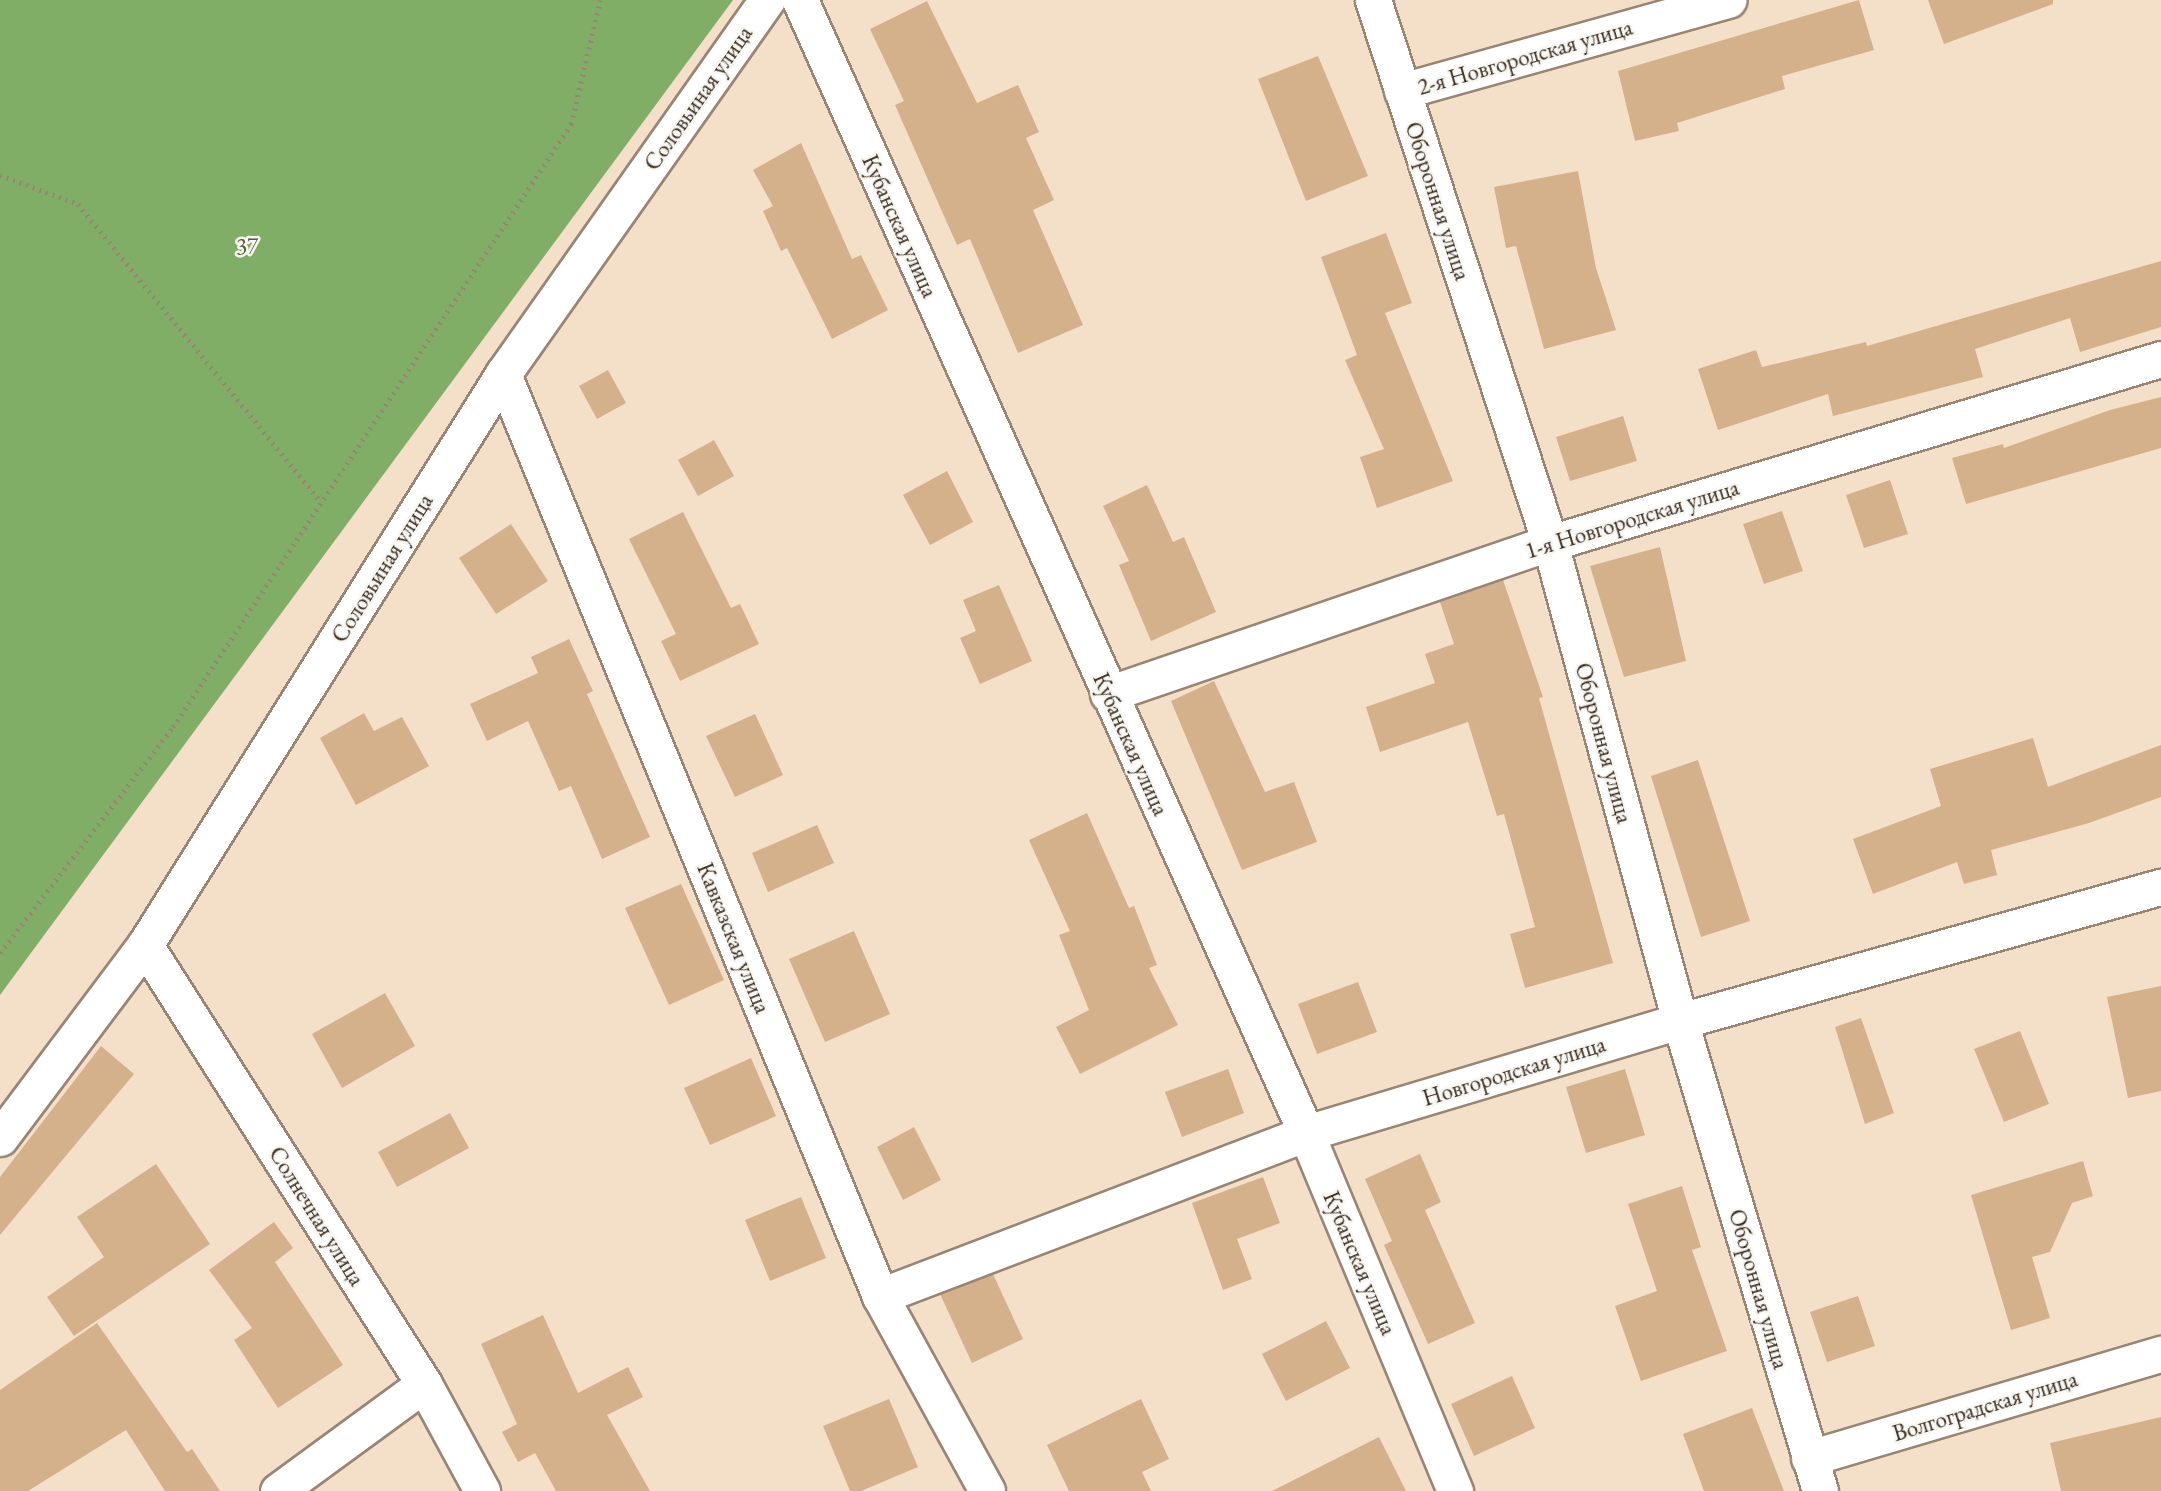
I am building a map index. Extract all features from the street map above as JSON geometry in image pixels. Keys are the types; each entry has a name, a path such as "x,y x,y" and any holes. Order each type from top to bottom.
{"street":[{"name":"Соловьиная улица","path":"0,1138 145,945 503,374 767,0"},
{"name":"Кубанская улица","path":"800,0 1108,694 1307,1133 1455,1491"},
{"name":"Оборонная улица","path":"1373,0 1550,543 1680,1021 1820,1491"},
{"name":"2-я Новгородская улица","path":"1402,91 1729,0"},
{"name":"1-я Новгородская улица","path":"1108,694 1550,543 2161,359"},
{"name":"Кавказская улица","path":"503,374 880,1296 987,1491"},
{"name":"Новгородская улица","path":"880,1296 1307,1133 1680,1021 2161,887"},
{"name":"Солнечная улица","path":"145,945 424,1384 482,1491"},
{"name":"Волгоградская улица","path":"1809,1458 2161,1353"},
{"path":"278,1491 424,1384"}],"path":[{"path":"0,953 173,727 571,124 600,0"},
{"path":"0,175 78,204 321,502"}],"green space":[{"name":"37","path":"0,0 733,0 0,995"}],"building":[{"path":"1859,0 1874,50 1782,76 1785,89 1677,123 1679,131 1635,141 1618,71"},
{"path":"1928,0 2053,0 2053,4 1944,44"},
{"path":"927,1 977,103 1018,85 1039,132 1026,138 1054,200 1033,210 1083,325 1018,353 970,239 957,245 895,105 904,101 870,29"},
{"path":"1318,56 1368,176 1306,201 1258,79"},
{"path":"801,143 852,259 861,255 888,310 832,339 787,248 781,251 763,211 773,206 753,170"},
{"path":"1578,171 1596,268 1616,330 1544,349 1516,246 1506,248 1494,187"},
{"path":"1386,233 1412,303 1385,313 1453,481 1377,508 1360,457 1384,449 1345,360 1357,355 1321,257"},
{"path":"2161,261 2161,327 2080,352 2070,318 1975,349 1983,377 1833,416 1828,394 1718,430 1698,369 1756,350 1762,367 1866,342 1867,346"},
{"path":"608,370 626,403 597,419 579,386"},
{"path":"2161,397 2161,448 1966,504 1952,458 2003,444 2004,448 2110,410"},
{"path":"1623,416 1637,461 1570,481 1556,437"},
{"path":"714,440 734,476 698,496 678,460"},
{"path":"947,471 973,522 930,545 903,495"},
{"path":"1890,480 1908,534 1864,548 1846,495"},
{"path":"1147,485 1173,542 1184,537 1216,612 1151,641 1119,565 1129,561 1103,506"},
{"path":"1782,511 1803,571 1764,584 1743,524"},
{"path":"683,512 731,608 740,604 759,644 680,681 661,641 676,634 629,539"},
{"path":"511,524 548,581 496,614 459,558"},
{"path":"1660,547 1686,661 1624,677 1590,566"},
{"path":"1503,580 1543,697 1539,698 1613,963 1525,988 1510,934 1535,927 1504,814 1497,816 1468,722 1380,752 1366,707 1435,683 1425,654 1454,644 1440,602"},
{"path":"999,585 1032,661 980,684 960,638 976,631 963,600"},
{"path":"569,639 593,691 587,694 650,837 602,859 571,786 559,791 528,721 487,741 470,704 538,673 531,657"},
{"path":"1214,681 1265,792 1294,782 1317,842 1242,870 1171,701"},
{"path":"364,713 374,731 402,717 429,766 356,805 320,738"},
{"path":"755,714 783,775 735,797 706,736"},
{"path":"2033,738 2048,787 2161,745 2161,797 2089,823 1991,850 1997,875 1964,884 1957,862 1873,894 1853,839 1941,806 1930,769"},
{"path":"1698,760 1750,921 1701,937 1651,776"},
{"path":"1087,813 1129,908 1134,906 1157,965 1149,968 1178,1025 1080,1074 1056,1027 1089,1010 1059,935 1070,931 1029,840"},
{"path":"817,825 834,863 768,892 752,853"},
{"path":"681,884 724,980 669,1005 625,908"},
{"path":"854,931 890,1014 825,1042 789,959"},
{"path":"1358,982 1377,1032 1317,1054 1298,1004"},
{"path":"2161,986 2161,1091 2128,1098 2107,997"},
{"path":"385,993 415,1046 342,1088 312,1034"},
{"path":"1861,1018 1894,1113 1865,1124 1835,1027"},
{"path":"2020,1031 2049,1104 2004,1122 1974,1049"},
{"path":"101,1046 134,1074 0,1235 0,1177"},
{"path":"751,1058 776,1116 710,1145 684,1088"},
{"path":"1228,1069 1244,1113 1182,1137 1165,1092"},
{"path":"1625,1069 1645,1135 1586,1153 1566,1087"},
{"path":"450,1113 469,1148 397,1187 378,1152"},
{"path":"914,1127 941,1180 903,1200 877,1147"},
{"path":"1420,1154 1441,1202 1425,1210 1475,1323 1428,1344 1384,1245 1392,1241 1365,1179"},
{"path":"2083,1161 2093,1196 2072,1203 2050,1252 2032,1257 2050,1318 2011,1330 1971,1195"},
{"path":"156,1164 210,1244 74,1336 47,1297 104,1257 77,1217"},
{"path":"1263,1177 1280,1223 1237,1239 1252,1279 1223,1290 1192,1203"},
{"path":"1682,1186 1701,1247 1692,1250 1727,1351 1641,1381 1615,1306 1657,1291 1628,1204"},
{"path":"801,1197 826,1258 770,1281 745,1220"},
{"path":"274,1222 293,1248 275,1262 343,1365 278,1408 234,1340 252,1328 209,1270"},
{"path":"993,1274 1023,1339 972,1363 940,1294"},
{"path":"1858,1296 1875,1346 1827,1362 1810,1312"},
{"path":"543,1315 578,1393 628,1367 643,1397 607,1415 650,1491 556,1491 535,1453 518,1462 502,1432 517,1424 481,1344"},
{"path":"1326,1321 1350,1368 1286,1401 1262,1354"},
{"path":"97,1323 187,1452 192,1449 220,1491 165,1491 126,1430 28,1491 0,1491 0,1390"},
{"path":"1512,1376 1535,1428 1474,1456 1451,1404"},
{"path":"889,1399 918,1467 861,1491 850,1491 823,1426"},
{"path":"1141,1399 1169,1459 1142,1472 1151,1491 1069,1491 1047,1445"},
{"path":"1752,1408 1784,1491 1704,1491 1683,1434"},
{"path":"2161,1417 2161,1491 2061,1491 2050,1443"},
{"path":"1379,1437 1406,1491 1272,1491"}]}
